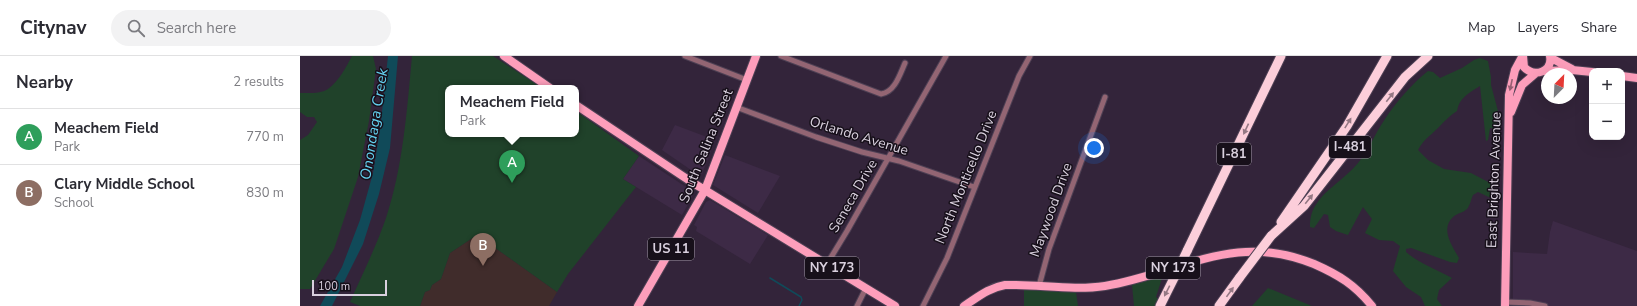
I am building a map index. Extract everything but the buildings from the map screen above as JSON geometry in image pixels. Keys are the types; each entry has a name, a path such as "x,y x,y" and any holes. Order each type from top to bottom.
{"highway":[{"path":"1252,114 1276,56"},
{"name":"I-81","path":"1160,306 1281,56"},
{"path":"1219,306 1271,236 1347,126 1387,56"},
{"name":"I-481","path":"1271,236 1304,206 1405,77 1428,56"}],"main road":[{"path":"504,56 546,85"},
{"name":"South Salina Street","path":"638,306 705,190 756,56"},
{"path":"1523,57 1524,66 1527,70 1536,73"},
{"name":"East Brighton Avenue","path":"1505,304 1506,185 1510,115 1509,95 1515,70 1523,57"},
{"path":"1547,68 1550,64 1551,57 1569,68"},
{"path":"1577,70 1589,72"},
{"path":"1510,115 1522,85 1536,73 1541,72"},
{"path":"1625,76 1637,78"},
{"name":"NY 173","path":"579,107 705,190 895,306"},
{"name":"NY 173","path":"964,306 984,292 995,287 1019,284 1076,288 1102,286 1128,282 1218,255 1248,251 1261,251 1286,255 1310,262 1348,281 1372,306"}],"street":[{"path":"685,56 747,80"},
{"path":"781,56 881,94 888,92 894,86 905,63"},
{"name":"Seneca Drive","path":"827,264 946,56"},
{"name":"North Monticello Drive","path":"923,306 947,258 1018,76 1030,56"},
{"name":"Maywood Drive","path":"1038,286 1049,248 1105,97"},
{"name":"Orlando Avenue","path":"736,108 862,152 888,158 974,188"},
{"path":"857,306 866,288"},
{"path":"1505,304 1530,302 1545,306"}],"shaded area":[{"path":"675,125 715,140 702,174 691,170 662,150"},
{"path":"725,155 780,176 758,213 713,185"},
{"path":"639,156 692,191 692,197 682,215 623,179"},
{"path":"710,200 768,235 750,264 696,231 697,227 694,225 706,202"},
{"path":"1553,221 1637,251 1637,306 1513,306 1513,252 1547,254"},
{"path":"477,235 557,292 549,306 420,306 425,292 430,290 432,285 441,279 450,253"}],"green space":[{"path":"352,56 373,56 376,69 369,121 358,177 334,249 310,289 300,289 300,140 308,135 317,122 314,117 307,117 300,112 300,93 325,91 328,89 339,78"},
{"path":"412,56 493,56 537,85 445,85 445,137 579,137 579,113 639,156 623,179 636,187 568,274 557,292 477,235 450,253 441,279 432,285 430,290 425,292 420,306 360,306 350,302 378,240 392,199 404,138"},
{"path":"1480,58 1488,61 1491,85 1498,111 1495,140 1493,140 1492,128 1490,128 1488,140 1486,141 1480,86 1462,99 1457,111 1422,143 1418,150 1428,160 1444,169 1471,173 1494,185 1493,199 1478,192 1473,195 1467,209 1453,217 1449,222 1447,227 1448,238 1459,258 1457,263 1450,262 1411,248 1406,249 1406,252 1417,260 1452,278 1439,290 1437,299 1442,306 1425,306 1421,297 1406,287 1393,271 1400,246 1393,241 1379,240 1365,233 1372,219 1363,207 1348,235 1336,231 1330,227 1328,215 1324,214 1314,228 1310,227 1311,216 1315,206 1324,194 1358,163 1381,124 1394,106 1416,82 1428,71 1433,72 1440,78"},
{"path":"1163,275 1156,297 1160,300 1157,306 1134,306 1132,285"},
{"path":"1268,288 1312,306 1252,306"},
{"path":"1024,289 1076,292 1078,306 1024,306"}],"water":[{"path":"388,56 398,56 390,148 379,194 363,244 332,306 320,306 342,267 360,220 373,173 380,130"}],"waterway":[{"path":"770,278 801,297 802,300 799,306"}],"place":[{"name":"Meachem Field","path":"512,183"},
{"name":"Clary Middle School","path":"483,266"}],"water label":[{"name":"Onondaga Creek","path":"374,124"}]}
